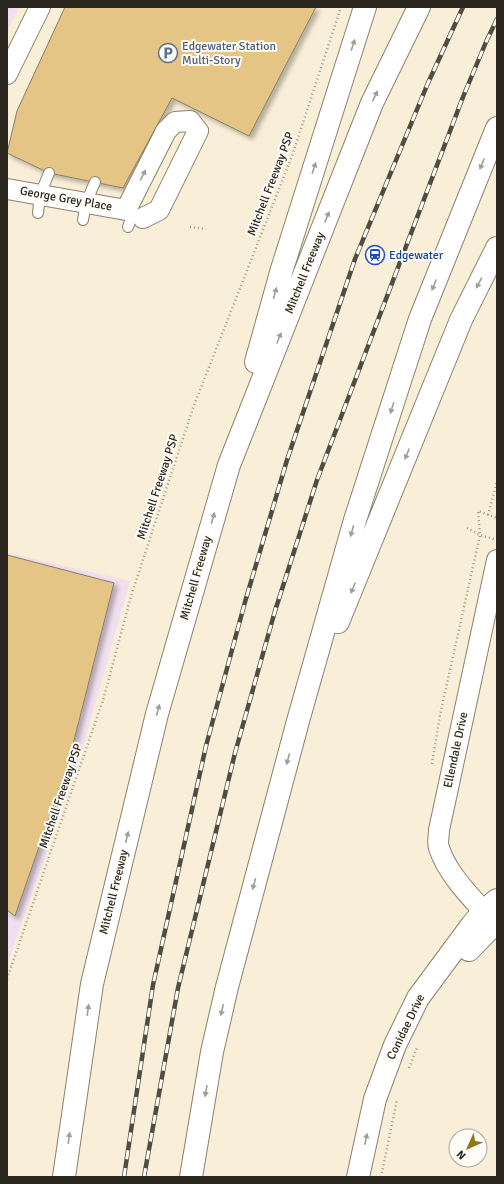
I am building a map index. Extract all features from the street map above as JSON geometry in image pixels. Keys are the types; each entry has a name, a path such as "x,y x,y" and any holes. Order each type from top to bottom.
{"main road":[{"path":"229,465 282,268 365,7"},
{"name":"Mitchell Freeway","path":"64,1177 92,984 157,714 229,465 372,103 419,7"},
{"path":"191,1177 212,1052 226,994 298,721 355,520 420,320 497,128"},
{"path":"298,721 461,320 497,248"},
{"name":"Conidae Drive","path":"358,1177 375,1099 395,1045 418,998 493,914"},
{"name":"Conidae Drive","path":"373,1177 393,1084 414,1033 433,1000 493,914"}],"street":[{"path":"7,74 40,7"},
{"name":"George Grey Place","path":"7,189 39,204 132,217"},
{"name":"Ellendale Drive","path":"493,914 460,883 446,865 438,847 439,830 496,565"}],"lane":[{"path":"39,204 49,172"},
{"path":"85,211 95,182"}],"path":[{"name":"Mitchell Freeway PSP","path":"7,979 104,697 131,596 194,408 290,161 341,7"},
{"path":"190,228 206,229"},
{"path":"488,515 497,481"},
{"path":"478,511 497,518"},
{"path":"467,528 480,535 497,540"},
{"path":"409,1069 417,1048"},
{"path":"381,1177 398,1098"}],"shaded area":[{"path":"7,7 19,7 7,31"},
{"path":"7,553 130,581 76,771 7,964"}],"building":[{"name":"Edgewater Station Multi-Story","path":"65,7 316,7 249,136 172,98 123,188 49,173 7,153 17,111"},
{"path":"7,555 114,583 68,764 15,916 7,910"}],"railway":[{"path":"124,1177 153,985 206,746 245,602 287,460 355,259 428,83 463,7"},
{"path":"144,1177 178,988 235,753 275,611 317,480 463,97 497,19"}],"place":[{"name":"Edgewater Station Multi-Story","path":"168,53"},
{"name":"Edgewater","path":"375,255"}]}
